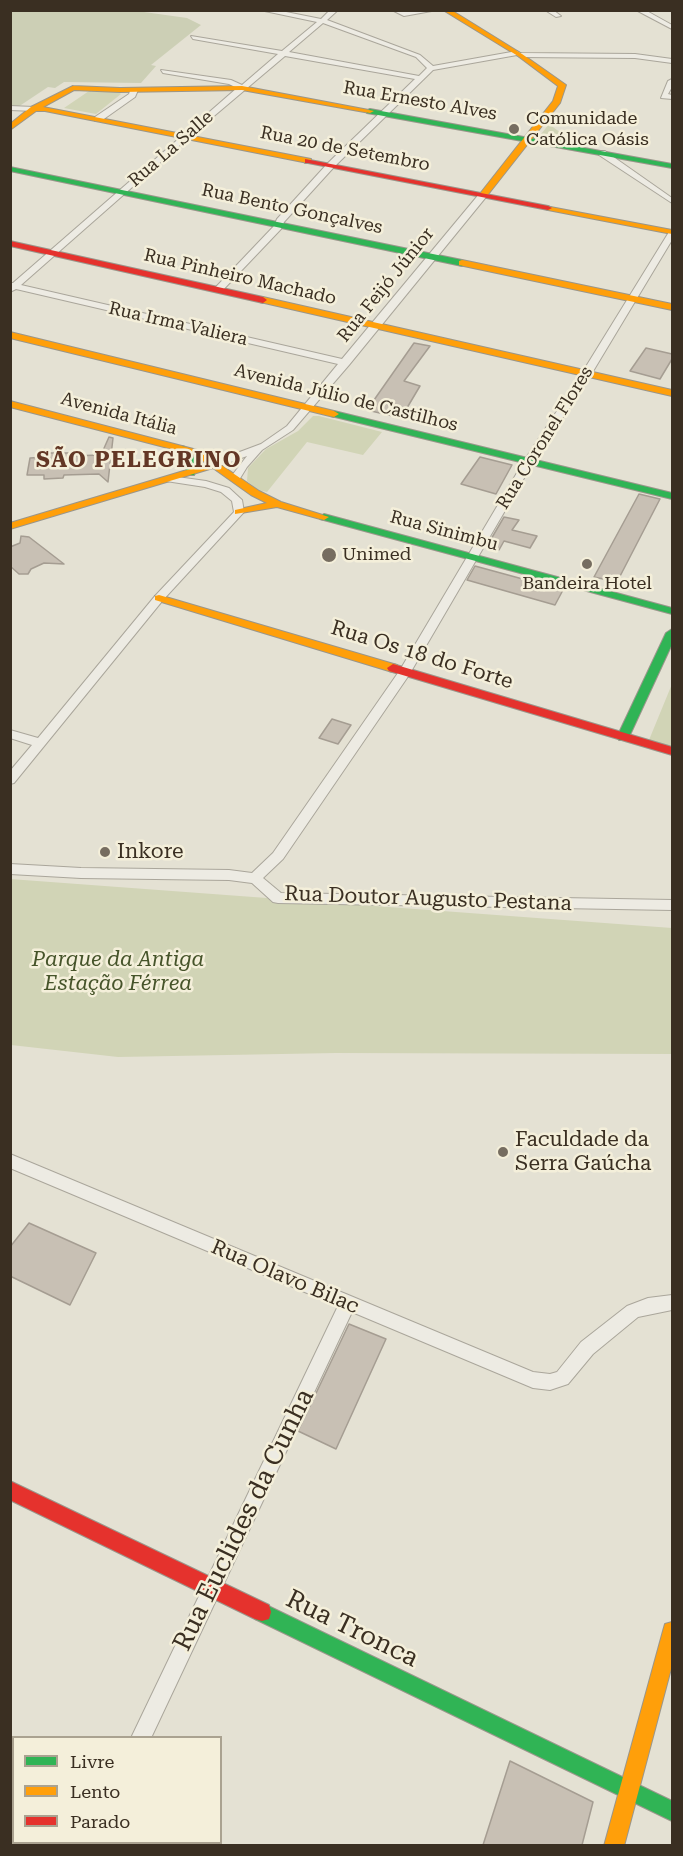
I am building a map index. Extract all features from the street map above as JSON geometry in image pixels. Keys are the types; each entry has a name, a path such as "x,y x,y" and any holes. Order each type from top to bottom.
{"street":[{"path":"263,10 324,20 418,56 426,61 430,68"},
{"name":"Rua La Salle","path":"12,287 185,136 335,10"},
{"path":"394,10 404,14 434,10"},
{"path":"446,10 519,54"},
{"path":"548,10 558,16"},
{"path":"639,10 672,27"},
{"path":"193,37 421,78"},
{"path":"218,290 278,227 278,224 331,165 430,68 519,54 635,56 672,61"},
{"name":"Rua Feijó Júnior","path":"235,478 243,465 264,446 290,428 312,404 557,102 562,85 519,54"},
{"name":"Rua Ernesto Alves","path":"163,71 231,82 242,88 672,166"},
{"path":"672,81 664,96 672,97"},
{"path":"10,128 34,109 70,88 134,90 242,88"},
{"path":"98,119 132,95 134,90"},
{"name":"Rua 20 de Setembro","path":"10,108 45,109 98,119 672,233"},
{"path":"602,153 672,201"},
{"name":"Rua Bento Gonçalves","path":"10,169 672,307"},
{"name":"Rua Coronel Flores","path":"255,878 278,856 405,672 531,457 633,299 672,233"},
{"name":"Rua Pinheiro Machado","path":"10,243 672,393"},
{"name":"Rua Irma Valiera","path":"12,287 346,363"},
{"name":"Avenida Júlio de Castilhos","path":"13,332 531,457 631,482 672,496"},
{"name":"Avenida Itália","path":"10,404 182,448 217,464"},
{"name":"Rua Feijó Júnior","path":"217,464 264,446"},
{"path":"182,448 192,460 193,466 190,473"},
{"path":"10,526 217,464"},
{"name":"Rua Sinimbu","path":"217,464 267,500 277,504 672,611"},
{"path":"170,479 206,484 230,493 237,500 238,512"},
{"name":"Avenida Júlio de Castilhos","path":"631,482 672,487"},
{"path":"10,780 159,598 238,512 277,504"},
{"name":"Rua Os 18 do Forte","path":"159,598 672,752"},
{"path":"623,737 672,633"},
{"path":"10,734 40,742"},
{"name":"Rua Doutor Augusto Pestana","path":"10,869 81,873 229,875 255,878 278,898 672,905"},
{"name":"Rua Olavo Bilac","path":"10,1161 533,1380 550,1382 562,1378 587,1348 633,1311 648,1306 672,1303"},
{"name":"Rua Euclides da Cunha","path":"141,1736 348,1303"},
{"name":"Rua Tronca","path":"10,1490 672,1811"},
{"path":"614,1845 672,1631"}],"green space":[{"path":"10,11 137,11 187,18 201,25 151,65 156,66 141,83 64,82 55,88 48,87 18,107 11,106"},
{"path":"89,91 121,94 96,114 64,108"},
{"path":"549,124 578,146 538,138"},
{"path":"313,416 382,432 363,455 307,442 267,492 258,490 247,481 248,468 266,449 298,431"},
{"path":"672,684 672,747 649,740"},
{"name":"Parque da Antiga Estação Férrea","path":"10,879 672,928 672,1054 336,1053 118,1057 11,1045"}],"building":[{"path":"414,343 430,346 404,381 420,386 401,418 367,410"},
{"path":"646,348 672,354 672,359 660,379 630,371"},
{"path":"109,437 113,438 108,482 99,474 64,475 63,478 44,479 44,475 27,475 30,458 45,457 46,453 69,453 69,456 101,455"},
{"path":"480,457 512,465 496,494 461,484"},
{"path":"639,494 660,499 617,582 594,577"},
{"path":"504,517 519,520 512,530 537,536 530,548 504,541 499,550 487,546"},
{"path":"21,536 29,537 64,564 44,563 31,569 28,574 19,574 10,566 10,547 20,543"},
{"path":"475,566 563,590 555,605 467,580"},
{"path":"332,719 351,725 338,744 319,738"},
{"path":"29,1223 96,1253 70,1305 10,1276 10,1247"},
{"path":"349,1324 386,1339 336,1449 298,1431"},
{"path":"510,1761 593,1802 582,1845 483,1845"}],"traffic: fast":[{"path":"370,111 672,166"},
{"path":"10,169 462,263"},
{"path":"334,414 672,496"},
{"path":"182,449 191,460 193,466 190,473"},
{"path":"324,517 672,611"},
{"path":"623,737 672,633"},
{"path":"262,1612 672,1811"}],"traffic: slow":[{"path":"446,10 520,55 562,85 557,101 483,195"},
{"path":"34,109 73,88 120,90 242,88 370,111"},
{"path":"10,128 34,109 45,109 308,161"},
{"path":"548,208 672,232"},
{"path":"462,263 672,307"},
{"path":"263,300 672,393"},
{"path":"10,335 334,414"},
{"path":"10,404 198,453 255,493 277,504 324,517"},
{"path":"10,526 217,464"},
{"path":"239,512 277,504"},
{"path":"159,598 393,668"},
{"path":"614,1846 672,1631"}],"traffic: jam":[{"path":"308,161 548,208"},
{"path":"10,243 263,300"},
{"path":"393,668 672,751"},
{"path":"10,1490 262,1612"}],"place":[{"name":"Comunidade Católica Oásis","path":"514,129"},
{"name":"Unimed","path":"329,555"},
{"name":"Bandeira Hotel","path":"587,564"},
{"name":"Inkore","path":"105,852"},
{"name":"Faculdade da Serra Gaúcha","path":"503,1152"}],"district":[{"name":"SÃO PELEGRINO","path":"139,461"}]}
